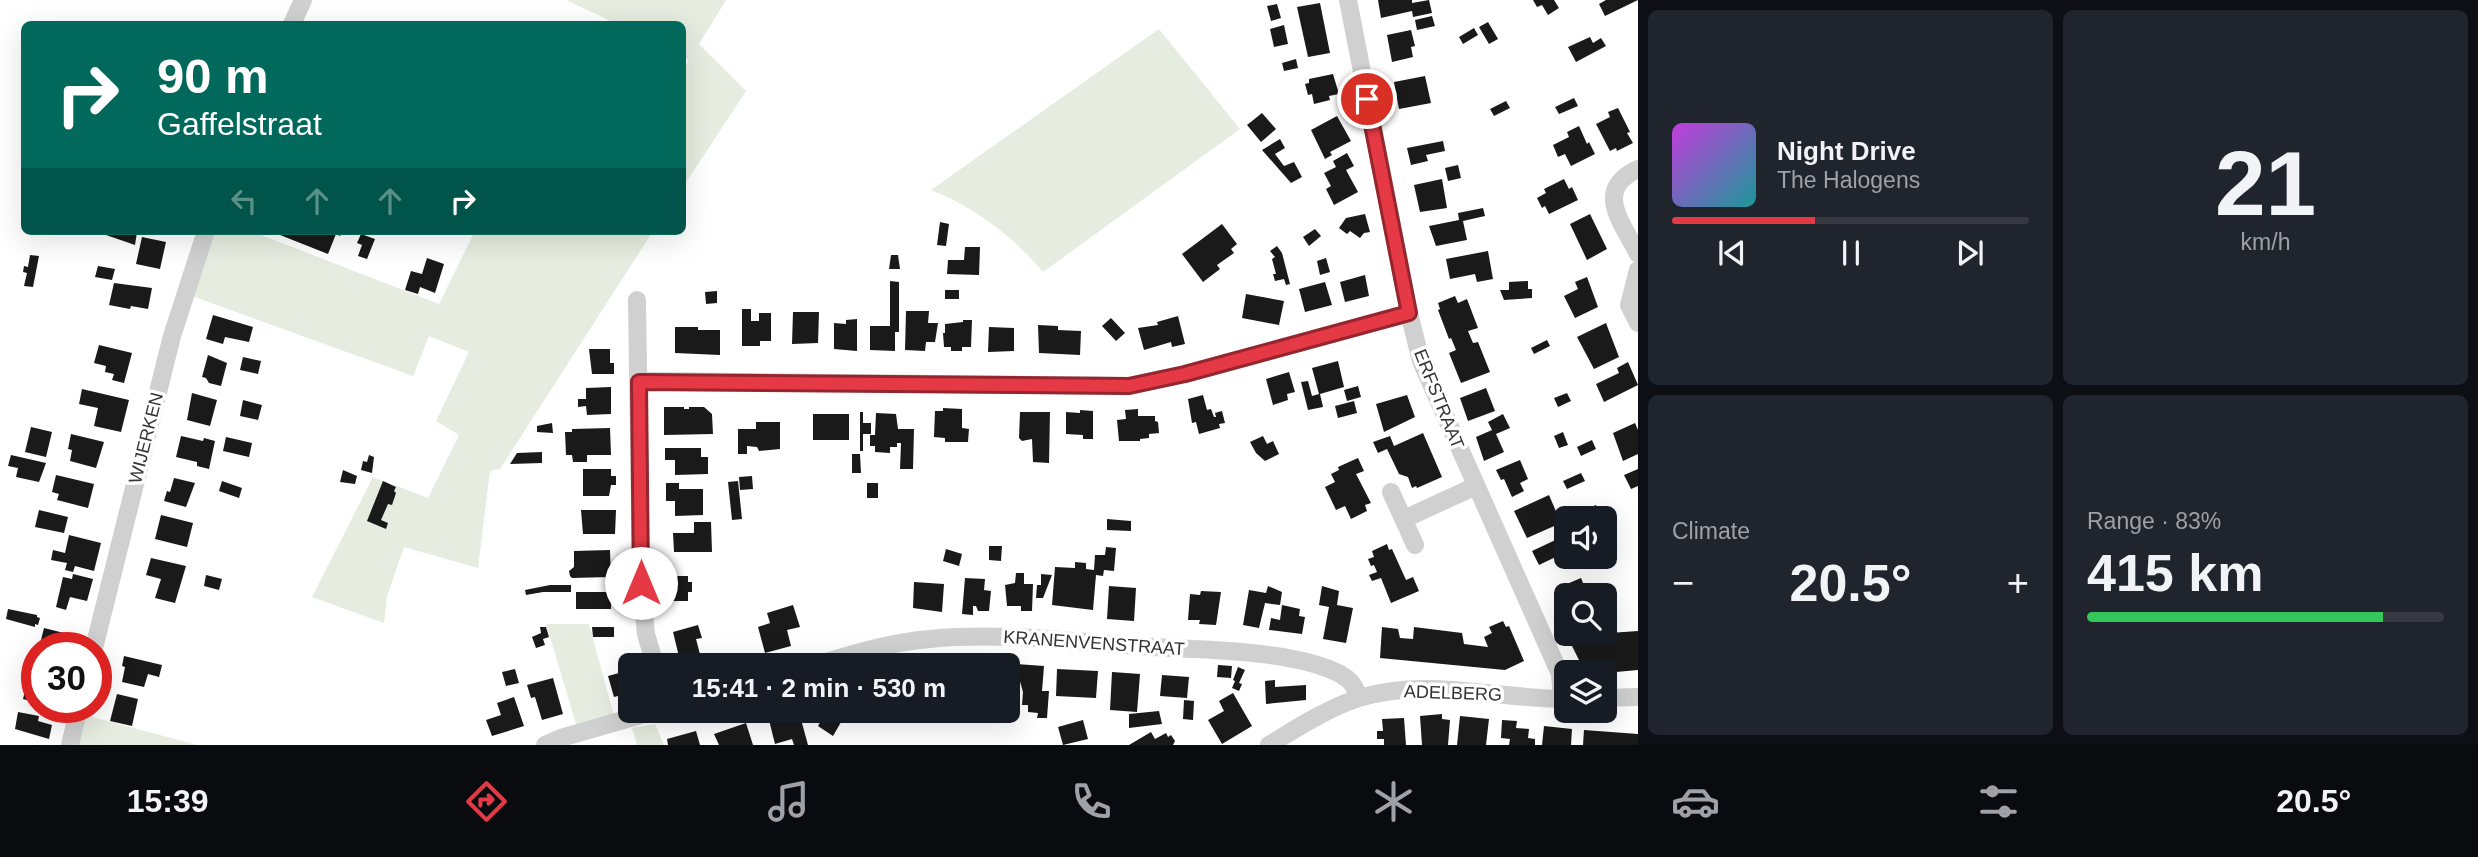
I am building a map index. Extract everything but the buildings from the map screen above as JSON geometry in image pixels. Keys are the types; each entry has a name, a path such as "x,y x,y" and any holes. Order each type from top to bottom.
{"street":[{"path":"293,21 303,0"},
{"name":"ERFSTRAAT","path":"1348,0 1409,313 1421,361 1554,661"},
{"path":"1638,169 1625,175 1616,184 1613,193 1617,212 1638,254"},
{"name":"WIJERKEN","path":"98,632 172,336 205,235"},
{"path":"1638,270 1629,305 1638,323"},
{"path":"636,300 642,603 651,653"},
{"path":"639,382 1129,386 1185,374 1409,313"},
{"path":"1404,519 1476,486"},
{"path":"1391,492 1415,545"},
{"name":"KRANENVENSTRAAT","path":"861,653 902,642 986,636 1233,652 1300,661 1338,673 1354,685 1359,698"},
{"name":"ADELBERG","path":"1269,745 1359,698 1400,690 1554,698"},
{"path":"1617,697 1638,696"},
{"path":"545,745 618,722"},
{"path":"70,745 75,723"}],"shaded area":[{"path":"566,0 726,0 699,44 746,91 686,182 686,65 689,60 686,58 686,21 611,21"},
{"path":"1159,29 1240,129 1043,272 992,224 931,190"},
{"path":"214,235 261,235 439,304 473,235 650,235 500,469 490,471 478,568 404,547 387,596 384,623 312,597 373,477 428,498 459,435 436,421 469,352 429,336 413,376 192,296"},
{"path":"546,624 589,624 614,716 577,727"},
{"path":"112,722 197,745 78,745 83,723"},
{"path":"655,724 664,745 637,745 632,728"}],"route":[{"path":"641,583 639,382 1129,386 1185,374 1409,313 1367,99"}]}
